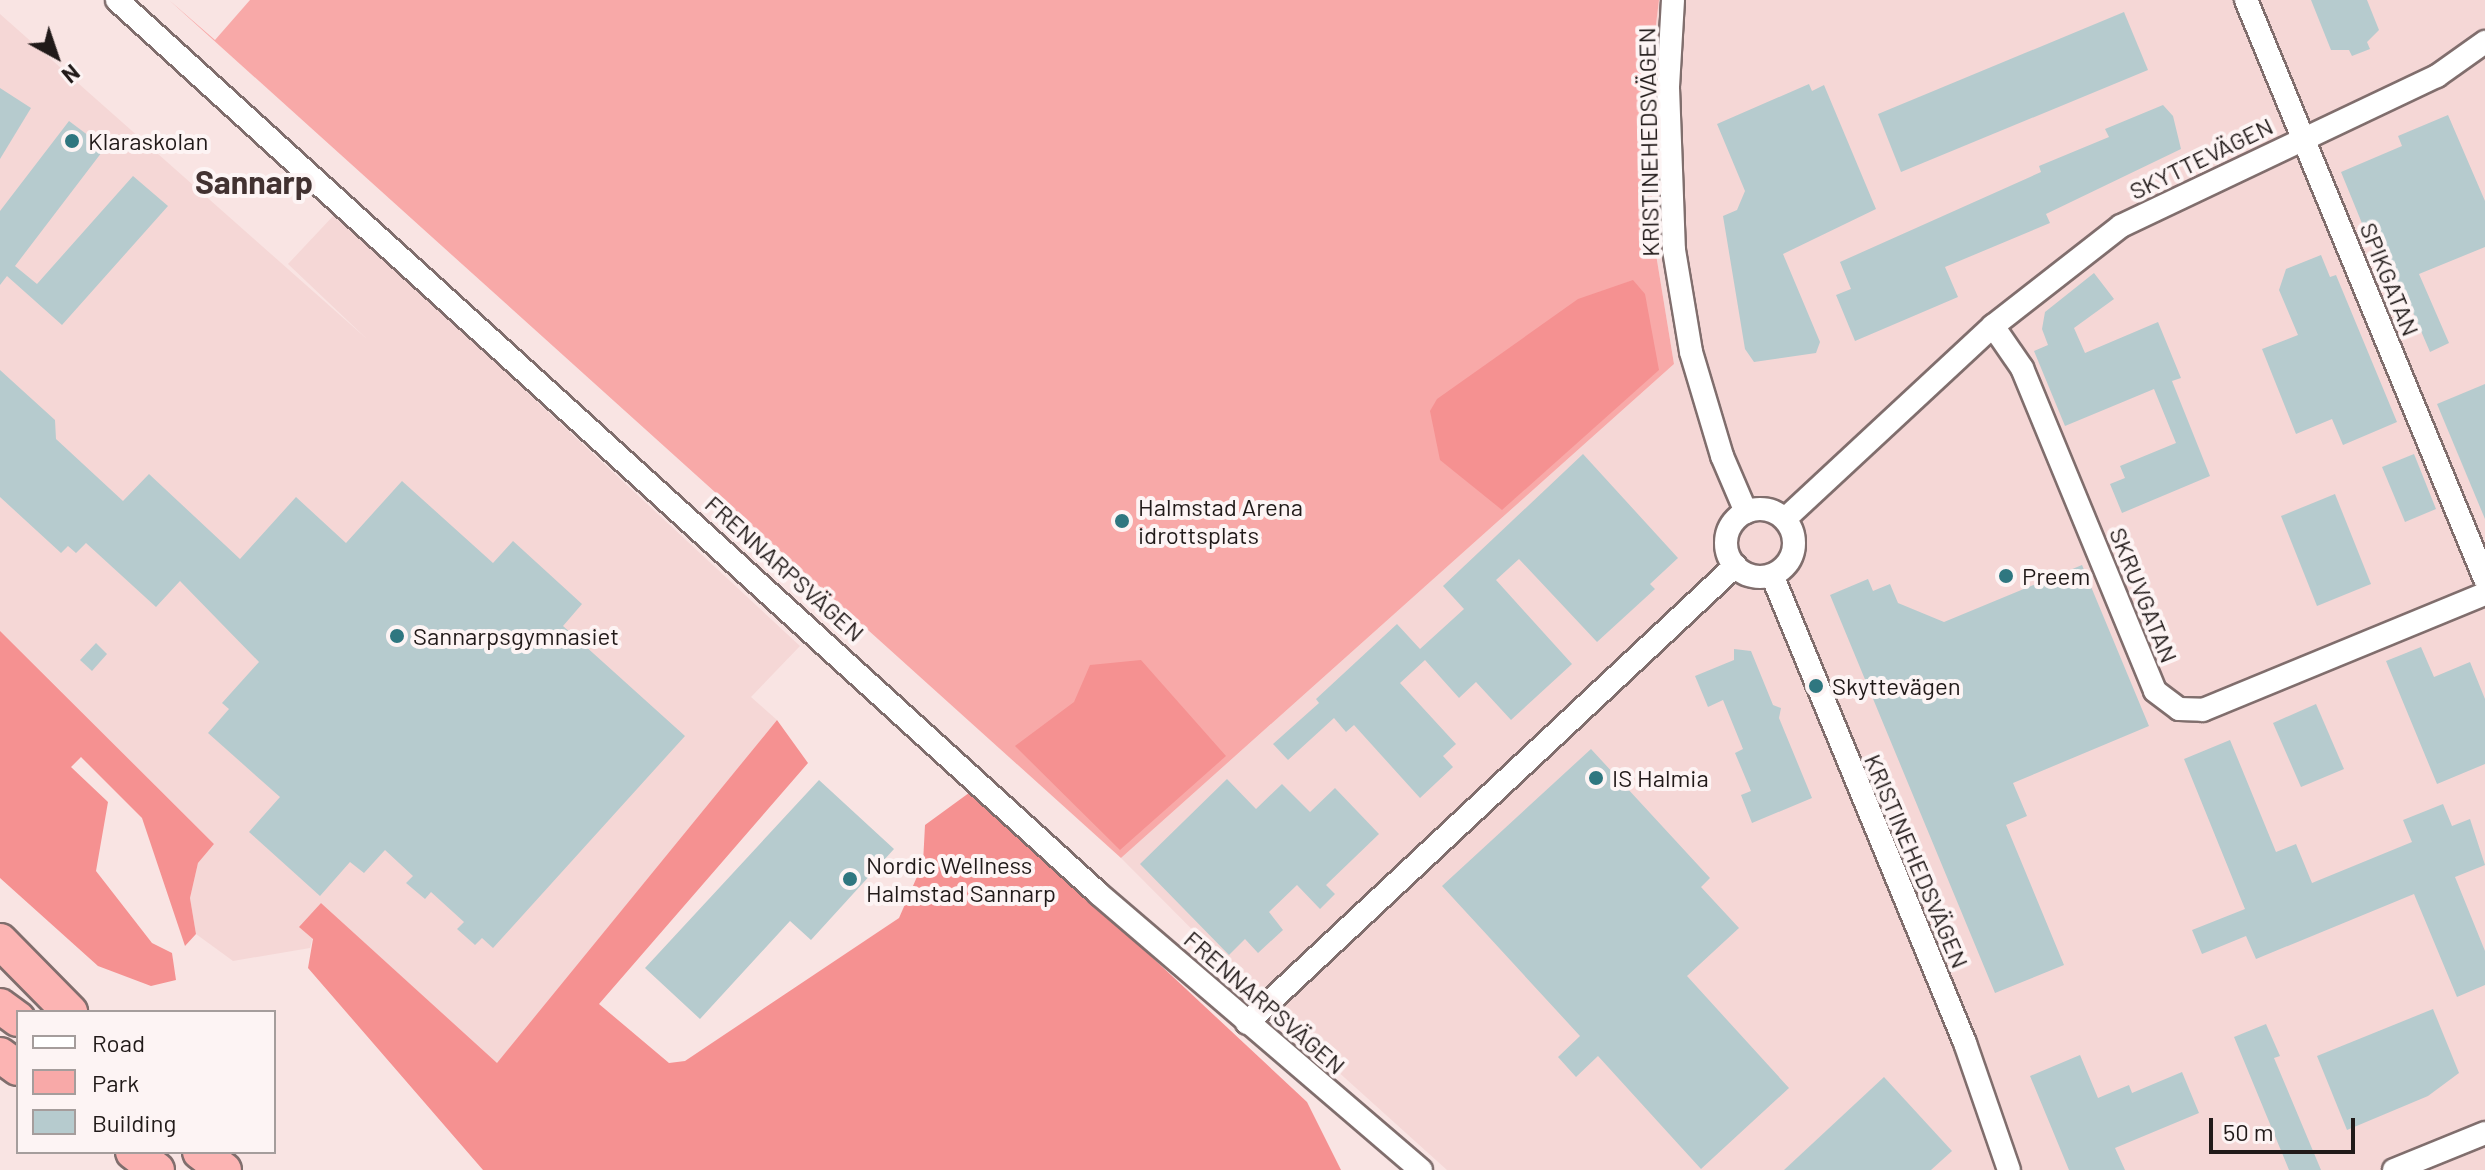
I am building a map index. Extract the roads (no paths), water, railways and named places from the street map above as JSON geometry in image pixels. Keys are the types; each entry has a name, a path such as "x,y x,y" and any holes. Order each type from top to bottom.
{"highway":[{"path":"0,941 68,1010"},
{"path":"136,1154 157,1170"},
{"path":"203,1154 225,1170"},
{"path":"210,1154 225,1170"}],"street":[{"name":"FRENNARPSVÄGEN","path":"117,0 1247,1023 1421,1170"},
{"name":"KRISTINEHEDSVÄGEN","path":"1673,0 1668,88 1674,250 1691,352 1722,456 1746,512"},
{"name":"SPIKGATAN","path":"2246,0 2485,579"},
{"name":"SKYTTEVÄGEN","path":"1785,519 1993,326 2121,226 2437,76 2485,42"},
{"name":"SKRUVGATAN","path":"1993,326 2022,368 2155,691 2179,709 2203,710 2485,594"},
{"path":"1770,510 1785,519 1793,553 1772,575 1752,576 1735,566 1726,538 1746,512 1770,510"},
{"path":"1247,1023 1735,566"},
{"name":"KRISTINEHEDSVÄGEN","path":"1772,575 1965,1043 2009,1170"},
{"path":"2394,1170 2485,1133"}],"place":[{"name":"Klaraskolan","path":"72,141"},
{"name":"Halmstad Arena idrottsplats","path":"1122,521"},
{"name":"Preem","path":"2006,576"},
{"name":"Sannarpsgymnasiet","path":"397,636"},
{"name":"Skyttevägen","path":"1816,686"},
{"name":"IS Halmia","path":"1596,778"},
{"name":"Nordic Wellness Halmstad Sannarp","path":"850,879"}],"district":[{"name":"Sannarp","path":"254,181"}]}
